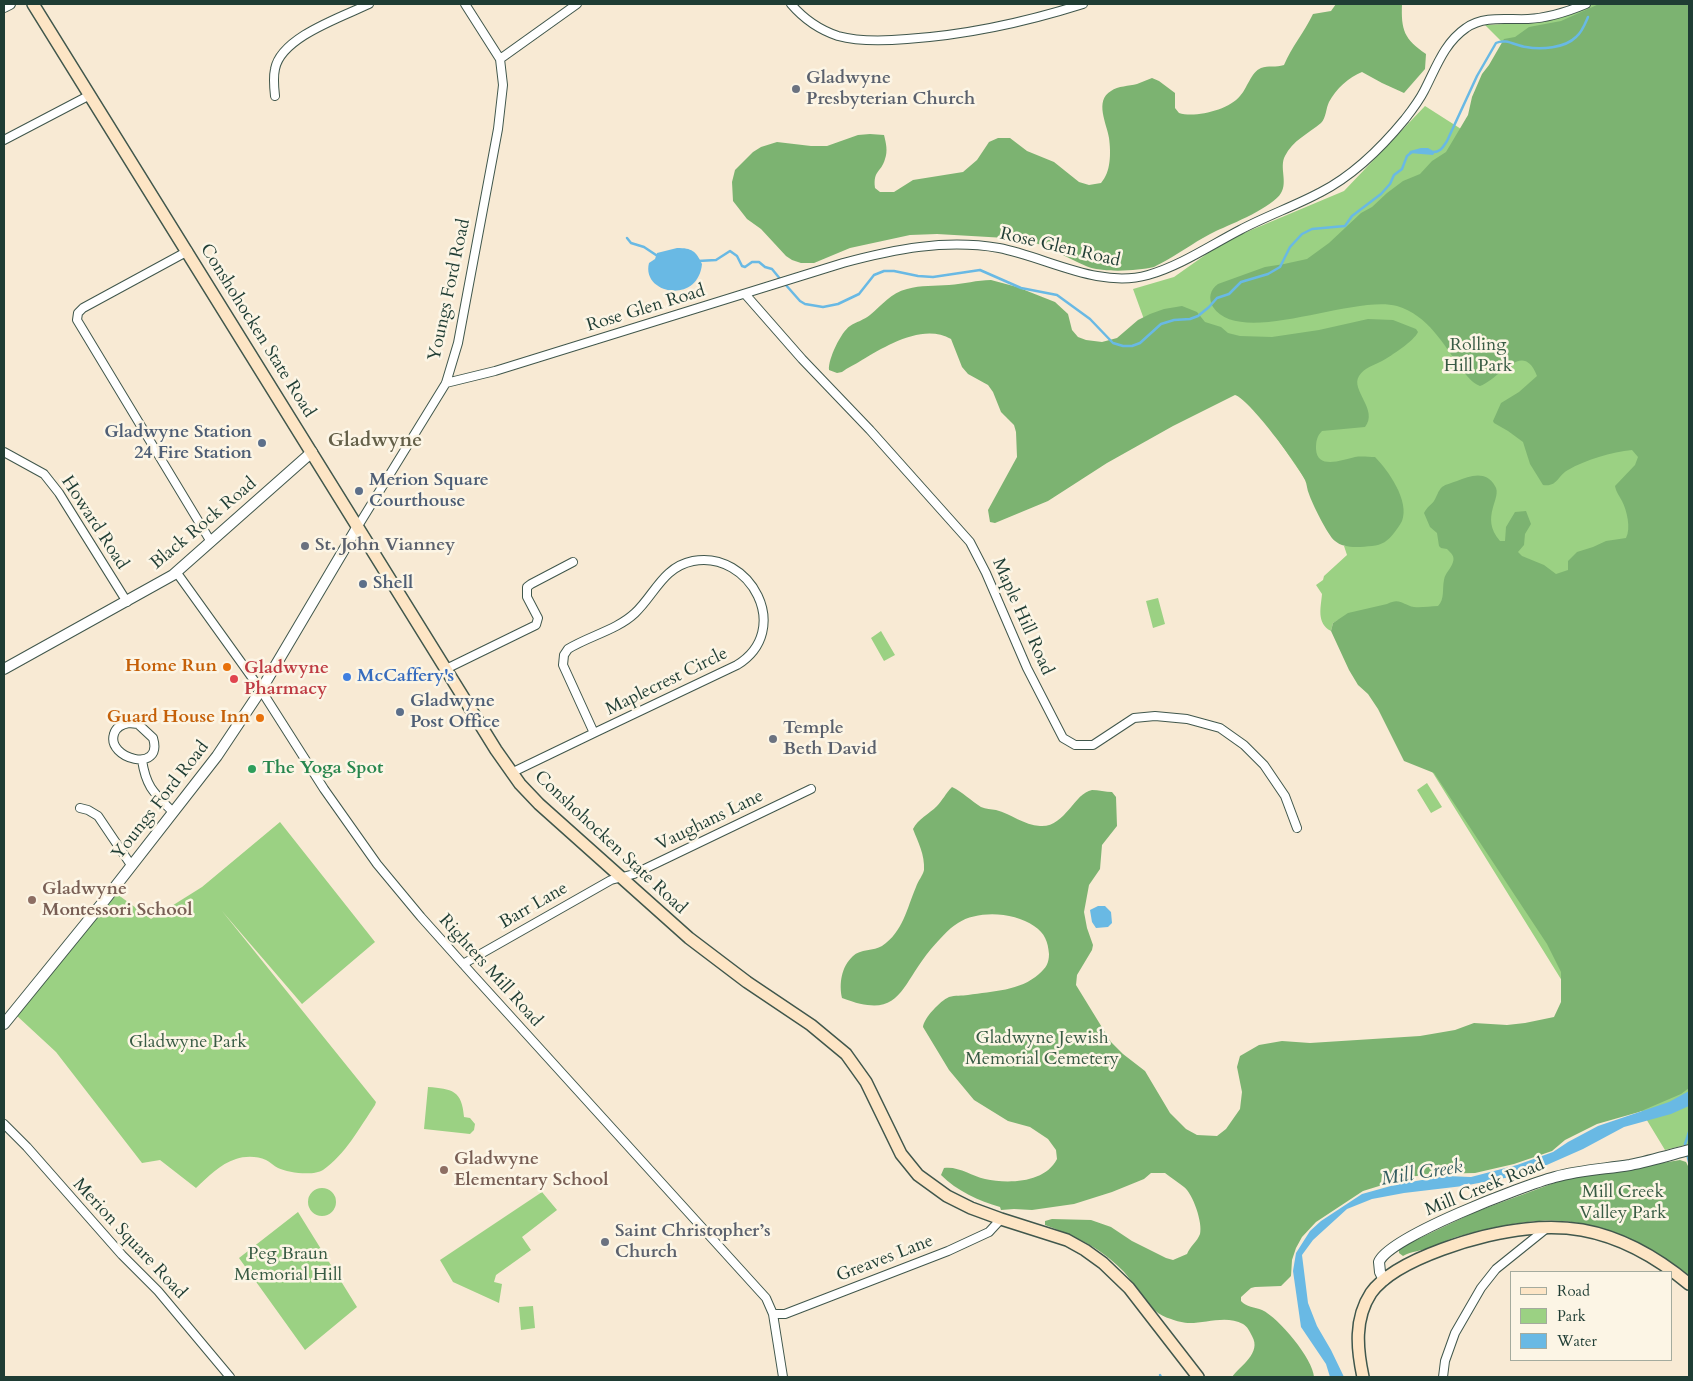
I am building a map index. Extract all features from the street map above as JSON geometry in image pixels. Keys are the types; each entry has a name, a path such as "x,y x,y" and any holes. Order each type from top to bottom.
{"main road":[{"name":"Conshohocken State Road","path":"33,4 511,773 534,799 689,938 747,982 811,1025 846,1054 866,1082 900,1154 918,1175 936,1189 958,1202 1000,1220 1067,1240 1085,1250 1129,1288 1198,1377"},
{"path":"1363,1377 1358,1351 1360,1320 1362,1311 1371,1294 1384,1280 1416,1260 1462,1244 1513,1231 1547,1228 1583,1230 1617,1240 1652,1258 1670,1271"},
{"path":"1673,1273 1689,1284"}],"street":[{"path":"4,7 10,4"},
{"path":"275,96 275,68 286,48 305,34 369,4"},
{"name":"Youngs Ford Road","path":"4,1024 217,756 261,690 358,526 446,383 458,342 498,129 503,85 500,59 465,4"},
{"path":"500,59 577,4"},
{"path":"791,4 799,13 822,29 838,36 876,41 921,38 990,28 1048,15 1083,4"},
{"name":"Rose Glen Road","path":"446,383 495,371 796,277 882,253 917,246 974,245 1001,249 1112,278 1139,278 1151,275 1248,225 1322,191 1347,176 1404,120 1424,91 1446,48 1457,34 1467,27 1485,20 1552,16 1586,4"},
{"path":"4,140 90,95"},
{"path":"188,251 84,308 78,313 77,320 211,542"},
{"name":"Maple Hill Road","path":"745,294 802,360 870,430 970,542 986,573 1026,668 1063,738 1075,746 1093,746 1134,718 1155,716 1187,719 1220,728 1244,745 1264,765 1286,796 1297,828"},
{"name":"Howard Road","path":"4,452 44,474 59,493 127,602"},
{"name":"Black Rock Road","path":"4,669 177,573 312,452"},
{"name":"Maplecrest Circle","path":"511,773 737,666 752,653 762,636 764,616 759,598 743,577 719,562 698,560 683,564 666,575 631,616 568,648 564,654 563,666 594,733"},
{"path":"446,669 536,625 538,618 527,597 527,587 573,562"},
{"name":"Righters Mill Road","path":"177,573 261,690 324,789 377,864 463,964 758,1289 773,1314 783,1377"},
{"path":"134,723 152,736 154,741 153,751 150,756 142,760 130,758 115,746 114,734 120,727 134,723"},
{"path":"142,760 148,785 173,812"},
{"name":"Vaughans Lane","path":"620,877 634,874 811,788"},
{"path":"80,808 98,816 132,865"},
{"name":"Barr Lane","path":"463,964 610,880 620,877"},
{"name":"Merion Square Road","path":"4,1124 122,1255 158,1290 230,1377"},
{"name":"Mill Creek Road","path":"1384,1280 1380,1272 1379,1262 1387,1252 1418,1233 1478,1205 1512,1191 1555,1177 1632,1164 1686,1151"},
{"name":"Greaves Lane","path":"773,1314 785,1314 948,1251 989,1232 1000,1220"},
{"path":"1443,1377 1445,1361 1454,1332 1482,1288 1496,1269 1547,1228"}],"green space":[{"path":"1336,4 1402,4 1402,21 1405,33 1413,44 1426,54 1425,69 1404,93 1362,72 1348,80 1332,97 1321,123 1296,142 1288,151 1283,160 1283,189 1277,198 1270,204 1210,234 1154,267 1138,270 1101,270 1086,266 1048,248 1023,239 937,234 910,235 850,248 814,263 801,263 786,256 761,229 747,219 733,201 732,182 735,170 753,152 761,147 777,142 827,146 858,135 870,134 884,135 886,144 885,159 875,178 875,188 880,192 894,192 913,180 963,172 977,160 989,142 998,138 1010,138 1027,151 1054,162 1079,182 1089,185 1101,183 1107,173 1110,156 1109,138 1102,107 1106,95 1111,91 1152,78 1175,93 1175,108 1179,113 1202,114 1220,109 1240,96 1258,70 1264,67 1284,65 1313,14 1331,11"},
{"name":"Rolling Hill Park","path":"1594,4 1671,4 1689,32 1689,1144 1665,1150 1338,620 1333,623 1331,631 1323,624 1320,614 1322,594 1316,585 1347,555 1344,546 1351,546 1237,380 1179,416 1133,289 1174,277 1225,241 1344,191 1425,106 1472,136 1511,51 1485,25 1541,22 1562,17"},
{"name":"Rolling Hill Park","path":"1599,4 1689,4 1689,1088 1681,1094 1639,1112 1597,1124 1565,1140 1552,1151 1514,1164 1475,1173 1428,1174 1405,1178 1363,1191 1316,1222 1302,1237 1292,1260 1291,1276 1281,1286 1251,1288 1241,1297 1243,1303 1269,1314 1286,1330 1308,1360 1314,1377 1232,1377 1249,1359 1254,1348 1252,1336 1244,1325 1230,1320 1185,1323 1162,1315 1149,1304 1127,1275 1104,1254 1076,1238 1045,1225 1045,1221 1052,1219 1091,1220 1111,1227 1132,1241 1166,1258 1173,1260 1187,1254 1200,1234 1199,1216 1191,1196 1182,1185 1165,1173 1151,1173 1144,1179 1112,1192 1074,1204 1032,1210 1001,1210 1000,1207 961,1191 941,1175 944,1168 949,1168 994,1181 1025,1180 1044,1173 1057,1159 1056,1150 1048,1139 1030,1127 1008,1121 974,1100 949,1070 923,1027 933,1010 949,997 1006,989 1032,980 1044,970 1048,960 1047,942 1041,932 1026,921 1006,915 976,916 966,919 951,928 937,942 920,963 905,987 888,1003 877,1005 862,1004 842,998 843,970 853,956 859,952 882,946 900,927 924,870 922,854 913,829 921,819 937,806 952,787 981,807 996,810 1028,824 1040,826 1056,822 1080,797 1086,792 1094,790 1112,792 1116,797 1117,826 1102,845 1100,869 1089,885 1084,912 1093,945 1077,975 1076,985 1111,1042 1145,1071 1170,1113 1186,1129 1197,1135 1217,1136 1226,1129 1240,1109 1242,1092 1237,1067 1240,1056 1259,1045 1282,1041 1310,1043 1420,1036 1455,1030 1474,1023 1507,1025 1554,1017 1561,1002 1561,972 1547,944 1434,773 1404,761 1378,709 1368,694 1358,685 1349,670 1331,631 1333,623 1348,613 1395,601 1417,607 1438,606 1442,597 1443,583 1453,558 1447,549 1439,546 1437,533 1430,527 1424,513 1442,487 1467,477 1482,476 1491,481 1497,491 1491,524 1500,541 1505,541 1506,527 1515,512 1526,511 1531,524 1525,534 1524,545 1518,552 1522,556 1544,565 1556,574 1568,570 1568,561 1577,552 1606,541 1626,538 1628,529 1627,514 1615,486 1635,465 1638,457 1632,450 1599,457 1564,472 1555,483 1543,485 1530,464 1523,442 1493,421 1501,403 1519,392 1537,376 1531,366 1525,361 1511,364 1480,386 1467,376 1426,323 1418,316 1397,306 1378,304 1271,322 1247,322 1227,318 1213,307 1210,297 1213,289 1218,284 1265,267 1307,259 1329,243 1361,213 1372,207 1403,181 1420,174 1432,161 1446,152 1468,115 1472,97 1482,74 1504,39 1515,37 1529,27 1561,21"},
{"path":"991,280 1017,287 1055,302 1068,314 1072,330 1078,337 1102,342 1117,338 1138,320 1150,314 1182,306 1197,312 1205,322 1221,327 1228,333 1240,336 1272,337 1319,330 1368,319 1393,320 1416,329 1418,332 1416,336 1407,344 1386,359 1366,369 1359,376 1358,387 1369,414 1365,427 1322,431 1316,444 1317,455 1325,462 1357,457 1375,457 1386,470 1400,495 1404,513 1402,521 1394,533 1379,545 1352,547 1335,541 1320,519 1301,472 1273,433 1251,408 1235,395 1173,426 1107,463 1048,501 995,523 990,522 988,510 1017,457 1016,432 1014,425 1001,412 988,385 968,374 962,367 951,339 940,335 917,335 893,343 842,372 837,373 829,370 829,365 839,340 846,329 868,317 896,293 918,287"},
{"path":"1158,598 1165,624 1153,628 1146,601"},
{"path":"881,631 895,655 884,661 871,638"},
{"path":"1427,783 1442,807 1431,813 1417,790"},
{"name":"Gladwyne Park","path":"280,822 375,942 302,1004 222,911 376,1102 345,1149 331,1164 319,1172 307,1173 282,1170 262,1159 243,1157 219,1167 196,1188 160,1160 142,1163 56,1052 16,1015 117,894 151,919 202,887"},
{"path":"428,1087 449,1090 458,1096 463,1108 464,1117 470,1118 475,1124 474,1130 470,1134 424,1129"},
{"name":"Mill Creek Valley Park","path":"1680,1160 1686,1162 1689,1168 1689,1276 1662,1256 1612,1232 1578,1223 1550,1220 1497,1227 1456,1237 1403,1256 1399,1253 1399,1248 1475,1212 1565,1179"},
{"path":"322,1188 332,1192 336,1202 332,1212 322,1216 312,1212 308,1202 312,1192"},
{"path":"542,1192 557,1210 522,1237 531,1250 496,1275 494,1282 502,1284 499,1303 453,1282 440,1260"},
{"name":"Peg Braun Memorial Hill","path":"298,1212 357,1307 305,1350 239,1258"},
{"path":"533,1306 535,1328 521,1330 519,1307"}],"water":[{"path":"1421,148 1428,148 1435,152 1433,155 1409,153"},
{"path":"677,248 693,251 698,256 702,264 698,277 691,286 681,290 661,288 653,282 649,274 649,263 655,259 657,253"},
{"path":"1098,906 1105,906 1111,912 1112,923 1108,927 1096,928 1092,922 1090,910"},
{"path":"1689,1091 1689,1106 1671,1114 1624,1127 1583,1149 1540,1168 1510,1177 1463,1186 1372,1199 1347,1209 1313,1240 1302,1255 1308,1303 1317,1326 1344,1377 1330,1377 1326,1364 1301,1327 1293,1271 1296,1253 1310,1231 1321,1221 1362,1194 1398,1184 1446,1176 1471,1177 1517,1165 1553,1152 1598,1126 1669,1102"}],"waterway":[{"path":"1433,152 1440,150 1447,141 1477,76 1496,43 1507,42 1532,48 1559,46 1566,44 1578,35 1588,17"},
{"path":"785,284 800,301 805,304 823,307 838,304 859,294 874,275 884,271 933,277 980,270 1021,288 1057,295 1090,319 1113,343 1132,346 1140,343 1161,324 1198,316 1217,298 1229,294 1241,282 1268,274 1280,267 1290,247 1302,234 1312,229 1345,226 1352,216 1381,194 1390,184 1394,175 1402,169 1407,156 1412,152"},
{"path":"627,238 631,243 644,247 659,257"},
{"path":"698,261 716,260 730,251 737,256 742,266 745,267 752,262 759,262 765,267 772,269 781,280"},
{"path":"1686,1148 1685,1144 1689,1132"},
{"path":"1687,1154 1689,1162"}],"place":[{"name":"Gladwyne Presbyterian Church","path":"796,89"},
{"name":"Gladwyne Station 24 Fire Station","path":"262,443"},
{"name":"Merion Square Courthouse","path":"359,491"},
{"name":"St. John Vianney","path":"305,546"},
{"name":"Shell","path":"363,584"},
{"name":"Home Run","path":"227,667"},
{"name":"McCaffery's","path":"347,677"},
{"name":"Gladwyne Pharmacy","path":"234,679"},
{"name":"Gladwyne Post Office","path":"400,712"},
{"name":"Guard House Inn","path":"260,718"},
{"name":"Temple Beth David","path":"773,739"},
{"name":"The Yoga Spot","path":"252,769"},
{"name":"Gladwyne Montessori School","path":"32,900"},
{"name":"Gladwyne Elementary School","path":"444,1170"},
{"name":"Saint Christopher’s Church","path":"605,1242"}],"district":[{"name":"Gladwyne","path":"375,441"}],"park label":[{"name":"Gladwyne Jewish Memorial Cemetery","path":"1042,1049"}],"water label":[{"name":"Mill Creek","path":"1422,1174"}]}
